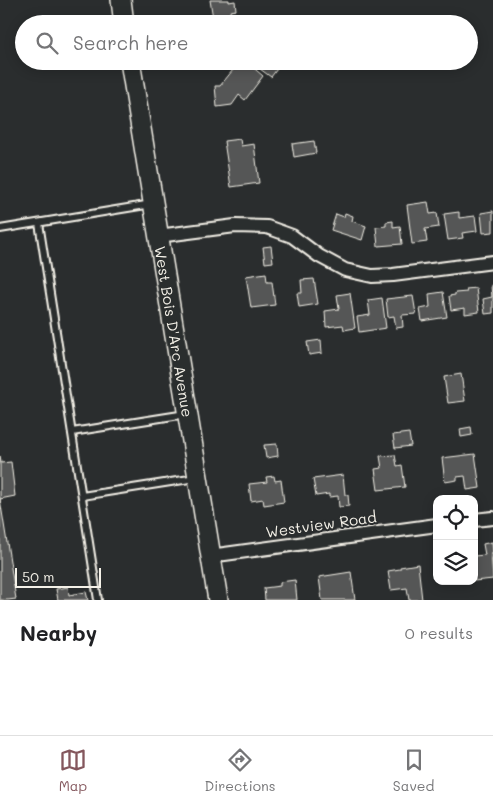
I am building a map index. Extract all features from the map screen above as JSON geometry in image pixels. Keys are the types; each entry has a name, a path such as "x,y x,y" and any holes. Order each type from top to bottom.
{"street":[{"path":"121,0 123,15"},
{"name":"West Bois D'Arc Avenue","path":"131,70 218,600"},
{"path":"158,236 235,226 267,227 292,236 319,256 345,270 372,276 493,262"},
{"path":"478,520 493,518"},
{"name":"Westview Road","path":"210,556 433,526"}],"lane":[{"path":"0,229 153,203"},
{"path":"39,223 98,600"},
{"path":"72,432 187,414"},
{"path":"82,496 198,477"}],"building":[{"path":"210,0 235,1 236,10 230,11 231,15 212,15"},
{"path":"233,70 256,70 263,76 245,100 239,95 232,105 217,107 215,86 220,86"},
{"path":"261,70 276,70 271,77"},
{"path":"240,139 241,146 254,144 259,183 231,187 224,141"},
{"path":"314,141 316,153 294,157 292,144"},
{"path":"428,202 430,214 437,213 439,227 425,229 427,242 412,244 407,205"},
{"path":"493,211 493,232 483,233 481,213"},
{"path":"459,212 459,218 475,216 477,231 462,233 463,238 448,240 444,214"},
{"path":"345,213 353,216 352,221 366,226 362,240 331,230 336,214 344,217"},
{"path":"393,221 393,227 400,226 402,244 378,246 376,227 386,226 386,222"},
{"path":"271,246 273,262 265,263 263,247"},
{"path":"266,273 267,282 272,282 275,305 251,308 246,276"},
{"path":"314,279 318,304 299,307 297,293 302,293 301,280"},
{"path":"491,285 493,285 493,313 485,314 483,299 492,297"},
{"path":"476,288 479,312 465,314 465,308 451,310 449,296 455,295 455,293 467,292 466,289"},
{"path":"443,292 447,317 422,321 420,309 430,307 429,294"},
{"path":"350,293 355,328 344,330 343,325 326,327 325,311 339,309 337,295"},
{"path":"413,296 416,314 402,315 403,327 396,328 394,316 388,317 386,299"},
{"path":"382,298 386,328 359,332 357,317 370,315 368,300"},
{"path":"321,340 322,353 309,355 307,342"},
{"path":"461,374 465,401 448,403 444,377"},
{"path":"471,427 472,435 461,437 460,429"},
{"path":"409,433 411,446 395,448 393,435"},
{"path":"277,444 278,456 266,458 264,445"},
{"path":"475,454 480,488 467,490 465,476 457,477 457,480 445,482 442,458"},
{"path":"395,455 397,466 402,465 405,487 378,490 375,469 382,468 380,456"},
{"path":"0,456 1,463 11,462 15,496 0,499"},
{"path":"343,475 345,495 348,495 349,506 339,507 338,496 329,497 329,494 316,496 313,479"},
{"path":"274,476 275,481 281,480 284,502 264,505 263,499 251,501 249,484 267,482 266,477"},
{"path":"0,499 16,599 8,600 0,600"},
{"path":"492,542 493,579 478,581 478,556 485,555 483,544"},
{"path":"418,564 422,600 409,600 407,588 391,590 388,571"},
{"path":"351,572 355,600 322,600 319,577"},
{"path":"295,580 297,600 265,600 264,588 280,586 280,582"},
{"path":"68,587 69,595 86,592 88,600 58,600 56,589"}]}
